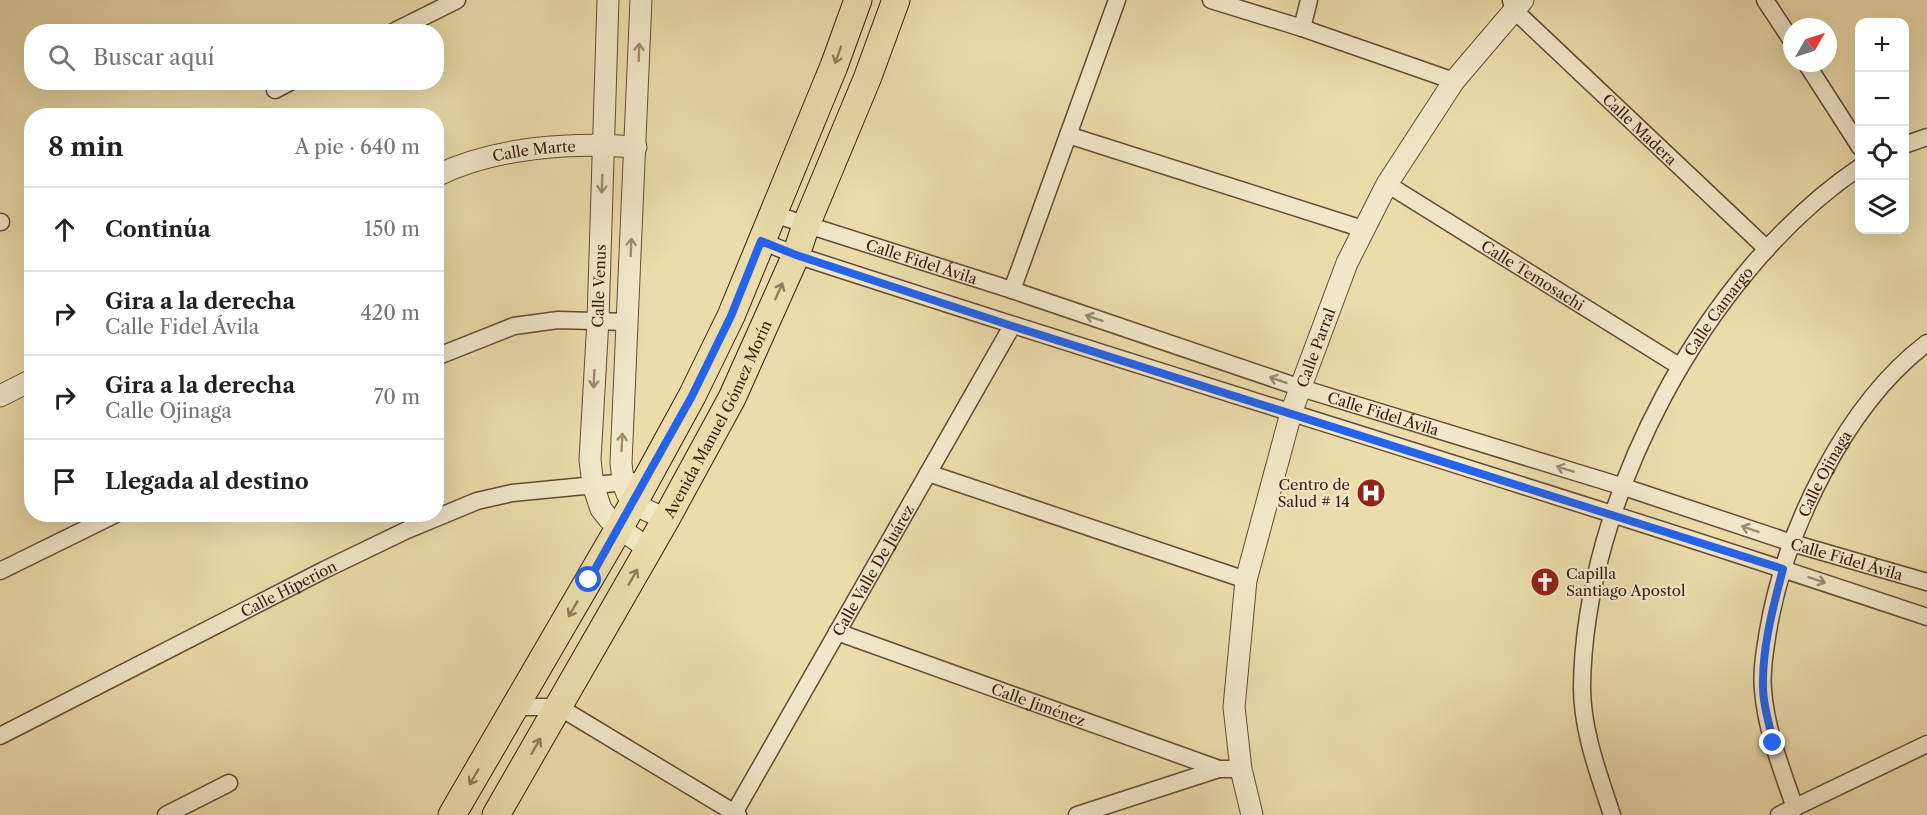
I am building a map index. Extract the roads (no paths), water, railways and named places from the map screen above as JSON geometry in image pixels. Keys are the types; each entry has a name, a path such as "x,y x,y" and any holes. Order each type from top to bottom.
{"main road":[{"path":"452,815 619,528 634,489 692,396 721,336 761,241 834,66 858,0"},
{"name":"Avenida Manuel Gómez Morín","path":"496,815 666,519 732,398 796,255 806,225 867,79 896,0"}],"street":[{"path":"409,24 457,0"},
{"name":"Calle Venus","path":"608,0 598,320 590,460 593,485 601,508 619,528 649,549"},
{"name":"Calle Venus","path":"634,489 621,463 642,0"},
{"path":"1012,290 1117,0"},
{"path":"1211,0 1302,28 1454,81"},
{"path":"1302,28 1309,0"},
{"path":"1766,0 1783,27"},
{"name":"Calle Parral","path":"1252,815 1241,769 1234,707 1246,580 1291,413 1347,263 1363,229 1388,184 1454,81 1516,3"},
{"name":"Calle Madera","path":"1516,3 1767,249"},
{"path":"1812,72 1855,139"},
{"path":"1068,135 1363,229"},
{"path":"1909,144 1927,137"},
{"name":"Calle Marte","path":"444,172 510,152 603,144 636,147"},
{"name":"Calle Camargo","path":"1612,516 1647,429 1679,366 1716,312 1767,249 1810,206 1855,171"},
{"name":"Calle Temosachi","path":"1388,184 1679,366"},
{"name":"Calle Fidel Ávila","path":"772,214 1012,290 1300,388 1624,487 1792,543 1927,582"},
{"name":"Calle Fidel Ávila","path":"761,241 796,255 1012,326 1783,569 1927,617"},
{"path":"444,354 514,326 558,320 628,322"},
{"name":"Calle Valle De Juárez","path":"735,814 1012,326"},
{"name":"Calle Ojinaga","path":"1787,811 1763,689 1765,649 1772,608 1783,569 1792,543 1826,467 1886,380 1927,343"},
{"path":"0,396 24,384"},
{"path":"928,473 1246,580"},
{"name":"Calle Hiperion","path":"444,515 477,501 512,494 593,485 634,489"},
{"path":"634,489 666,519"},
{"path":"1612,516 1594,586 1585,643 1582,690 1589,738 1612,815"},
{"path":"0,571 100,522"},
{"name":"Calle Hiperion","path":"0,736 426,522"},
{"name":"Calle Jiménez","path":"837,632 1219,769 1241,769"},
{"path":"514,707 558,707 735,814"},
{"path":"1787,811 1927,744"},
{"path":"1077,815 1219,769"},
{"path":"166,815 229,783"}],"place":[{"name":"Centro de Salud # 14","path":"1371,493"},
{"name":"Capilla Santiago Apostol","path":"1545,582"}]}
